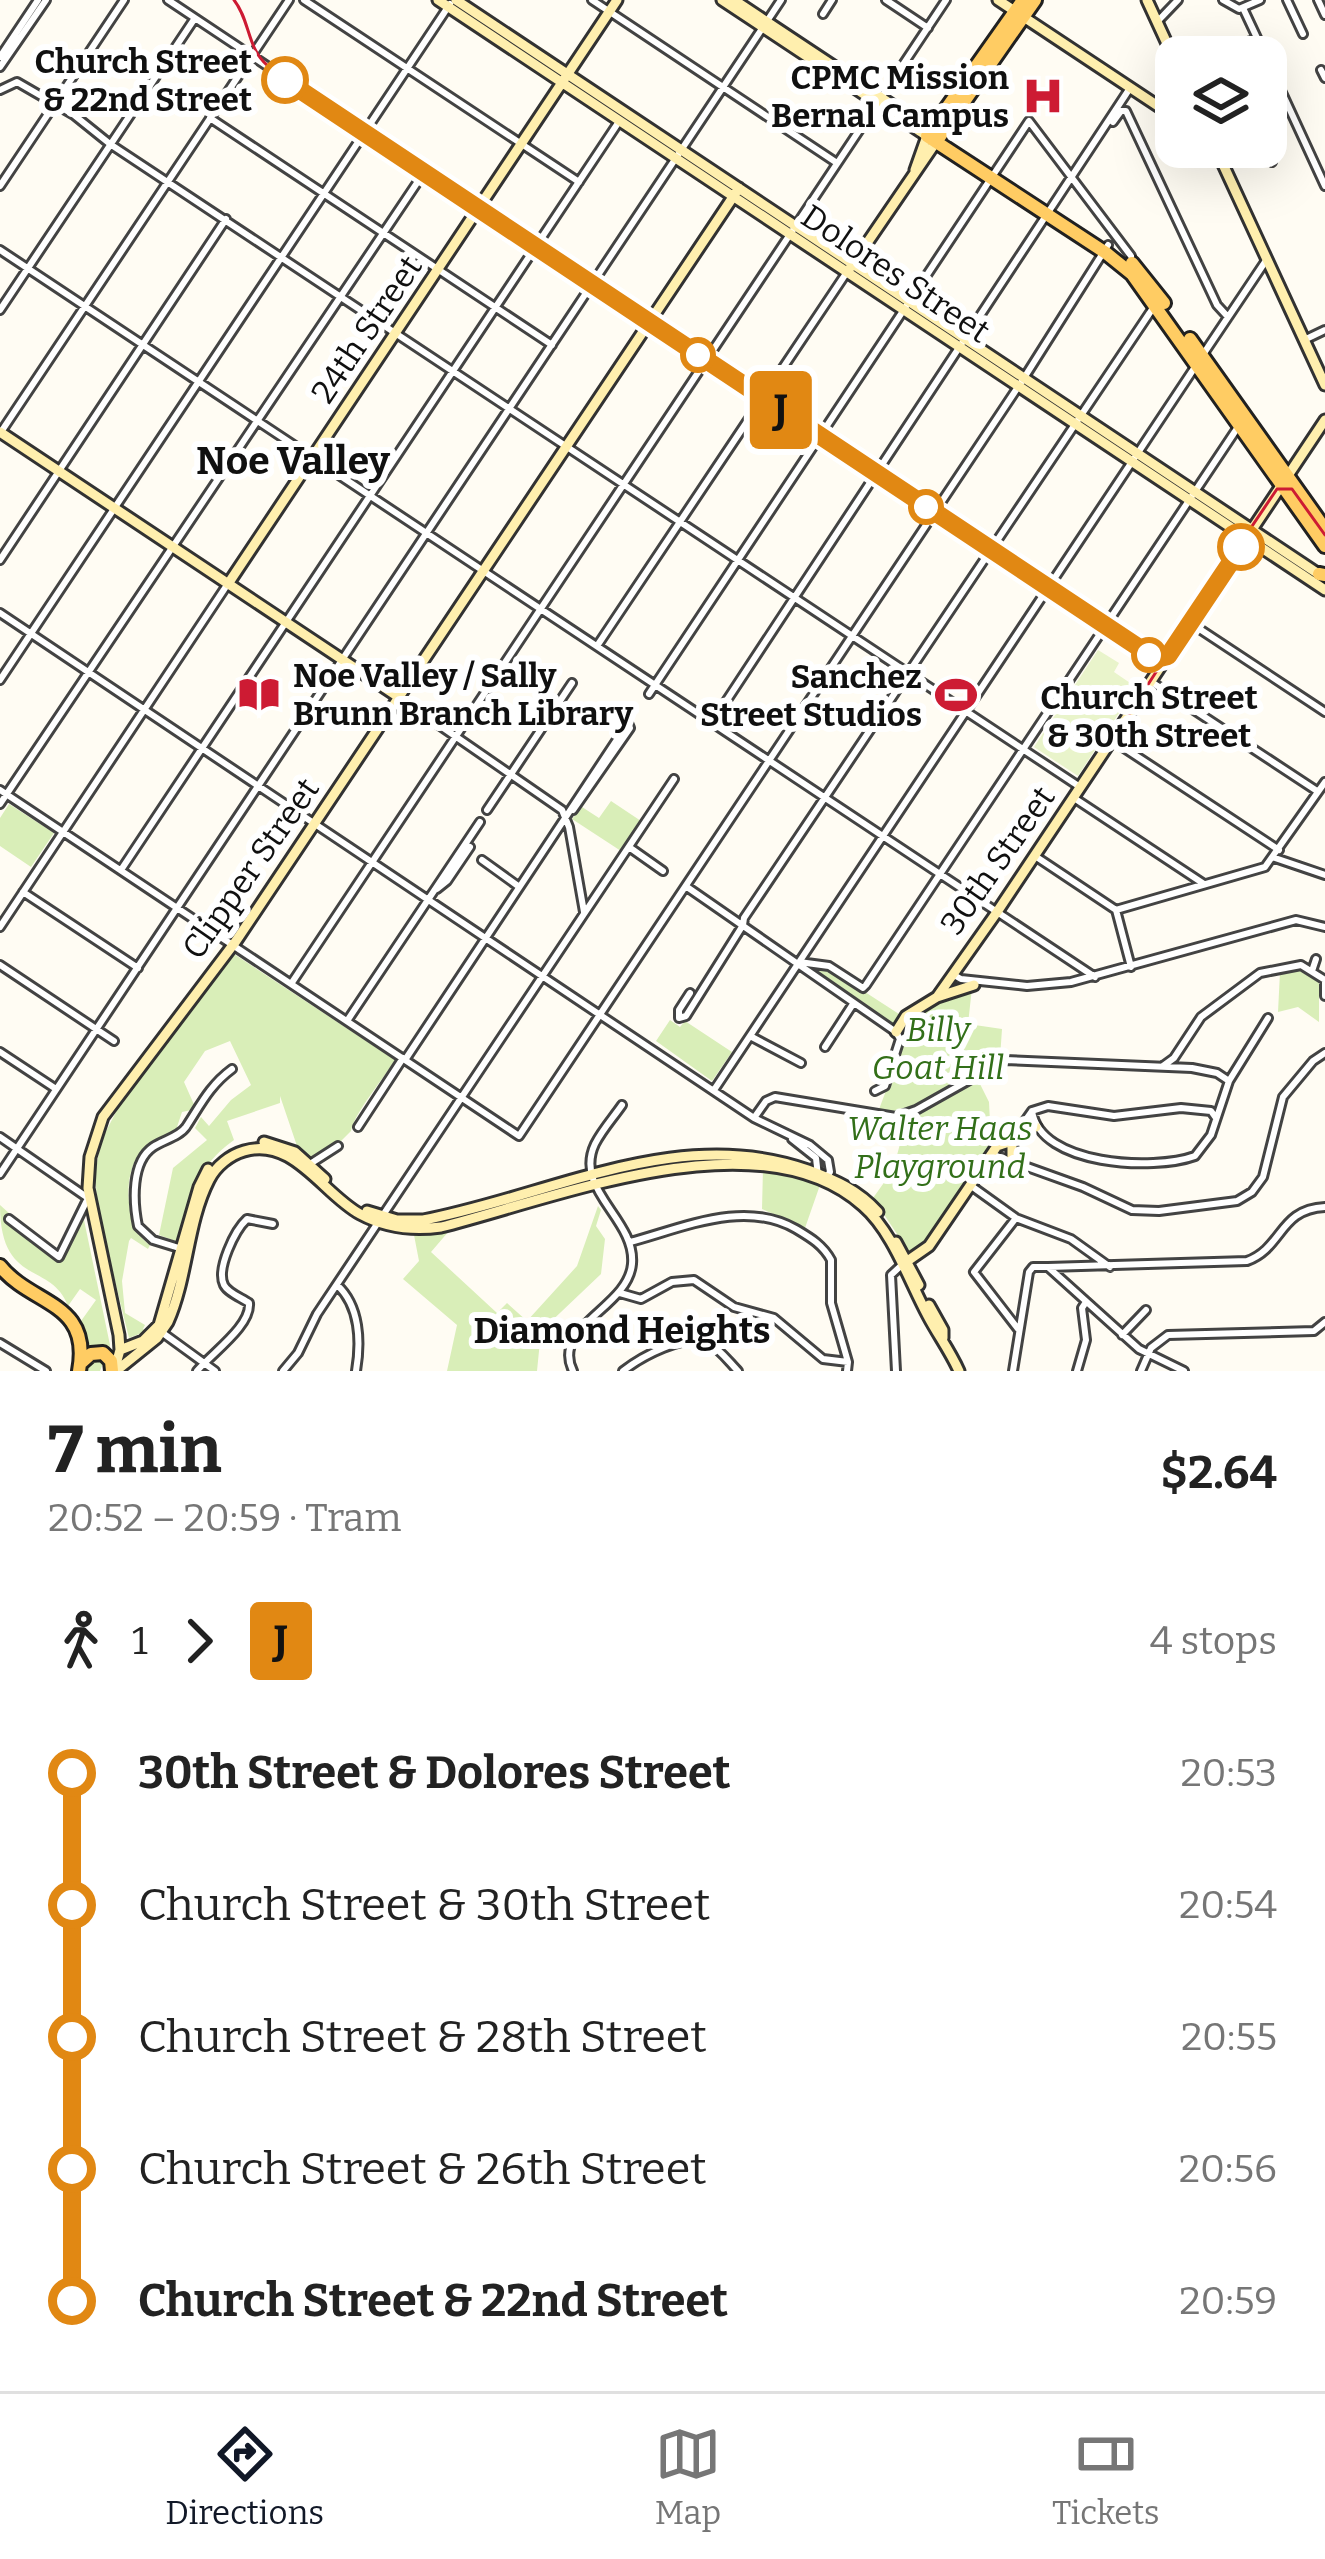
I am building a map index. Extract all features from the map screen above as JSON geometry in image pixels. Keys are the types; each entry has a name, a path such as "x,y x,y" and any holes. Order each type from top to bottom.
{"main road":[{"path":"1035,0 1020,9 933,136 1142,273 1325,546"},
{"path":"1107,249 1200,359 1240,424 1323,519"},
{"path":"0,1266 68,1316 80,1339 77,1368"},
{"path":"0,1279 61,1321 77,1368"},
{"path":"77,1368 92,1354 103,1353 114,1371"}],"street":[{"path":"0,57 42,0"},
{"path":"0,67 42,0"},
{"path":"0,186 124,0"},
{"path":"168,0 401,155 404,163 537,245 1162,662"},
{"path":"289,0 0,433 554,802 566,816 585,916"},
{"path":"304,0 579,182"},
{"path":"592,0 838,163"},
{"name":"24th Street","path":"0,927 617,0"},
{"path":"597,646 915,170 933,136 722,0"},
{"path":"734,0 765,25"},
{"path":"0,1174 782,0"},
{"path":"823,14 832,0"},
{"path":"886,0 928,28"},
{"path":"291,984 946,0"},
{"path":"998,0 1020,9 1155,104"},
{"path":"1147,0 1163,36"},
{"path":"1157,22 1178,0"},
{"path":"1223,0 1243,8 1256,36"},
{"path":"1243,8 1260,0"},
{"path":"1287,0 1303,34"},
{"path":"1318,0 1325,15"},
{"path":"0,680 449,2"},
{"name":"Dolores Street","path":"449,2 1249,533 1325,590"},
{"path":"0,310 195,18"},
{"path":"0,90 17,82 74,116 1023,749 1204,884"},
{"path":"725,704 1130,88"},
{"path":"1287,104 1325,186"},
{"path":"1106,130 1126,111 1217,305 1228,317"},
{"path":"121,871 622,117"},
{"path":"210,118 552,345"},
{"path":"649,694 1029,122 1130,256"},
{"path":"1225,168 1304,340 1321,364 1325,385"},
{"path":"0,804 3,792 423,174"},
{"name":"Clipper Street","path":"114,1371 119,1335 88,1198 92,1147 109,1108 233,945 736,192"},
{"path":"0,560 226,219"},
{"path":"3,792 519,1136 1107,249"},
{"path":"0,250 1095,977"},
{"path":"713,1091 1267,259"},
{"path":"690,993 679,1018 686,1016 744,918 1155,304"},
{"path":"1304,340 1325,330"},
{"name":"30th Street","path":"896,1032 906,1016 937,997 997,912 1325,420"},
{"path":"687,887 799,962 830,967 862,988 1240,424"},
{"name":"Dolores Street","path":"1302,569 1323,576"},
{"path":"0,613 373,861 431,894 713,1091 826,1157 831,1170 821,1177"},
{"path":"1189,622 1325,712"},
{"path":"1150,681 1318,792"},
{"path":"487,810 572,683"},
{"path":"1112,740 1277,854 1325,875"},
{"path":"358,1127 609,753"},
{"path":"283,1371 674,778"},
{"path":"1115,910 1265,867 1325,782"},
{"path":"347,1021 480,822"},
{"path":"431,894 447,881 470,847"},
{"path":"629,847 663,871"},
{"path":"1035,856 1115,910 1131,967"},
{"path":"482,860 518,886"},
{"path":"23,892 138,968"},
{"path":"951,974 1027,986 1095,977 1295,920 1325,926"},
{"path":"1312,970 1316,959"},
{"path":"799,962 805,972 901,1039 885,1086 875,1091"},
{"path":"0,965 114,1040"},
{"path":"1162,1067 1174,1058 1202,1017 1260,973 1301,965 1325,980 1325,996"},
{"path":"951,974 956,982 1029,990 1075,986 1095,977"},
{"path":"937,997 974,985"},
{"path":"825,1047 854,1004"},
{"path":"1032,1112 1036,1127 1050,1140 1114,1164 1147,1166 1195,1156 1208,1140 1229,1081 1268,1018"},
{"path":"750,1036 801,1063"},
{"path":"0,1052 56,1090"},
{"path":"992,1154 1132,1210 1237,1202 1263,1177 1283,1097 1325,1053"},
{"path":"754,1118 775,1097 896,1117 1005,1060 1202,1069 1229,1081"},
{"path":"185,1250 153,1240 138,1226 139,1164 148,1150 182,1131 211,1085 232,1069"},
{"path":"573,1371 567,1354 573,1337 620,1294 632,1268 630,1242 600,1198 590,1160 622,1105"},
{"path":"1012,1161 1012,1140 1032,1112 1048,1106 1114,1116 1181,1108 1215,1112"},
{"path":"1020,1128 1036,1127"},
{"path":"0,1138 88,1198 58,1257 9,1219"},
{"path":"792,1139 816,1157 821,1177"},
{"path":"896,1371 891,1275 929,1246 997,1145 1012,1140"},
{"path":"185,1250 202,1180 226,1153 248,1144 290,1149 347,1199 380,1219"},
{"path":"310,1164 338,1146"},
{"path":"114,1371 159,1331 210,1178 224,1162 249,1150 269,1149 286,1155 344,1204 409,1229 438,1227 595,1180 676,1167 724,1162 821,1177 851,1188 872,1205 943,1330 959,1371"},
{"path":"970,1185 1016,1218 1067,1237 1111,1267"},
{"path":"1012,1371 1029,1272 1034,1268 1247,1261 1264,1252 1298,1213 1325,1207"},
{"path":"630,1242 733,1216 784,1222 823,1246 831,1260 831,1303 848,1366"},
{"path":"1016,1218 974,1272 1019,1329"},
{"path":"201,1367 241,1328 250,1311 249,1303 230,1291 222,1278 233,1241 247,1219 273,1225"},
{"path":"1048,1268 1122,1335 1184,1371"},
{"path":"620,1294 640,1299 672,1282 694,1280 734,1307 774,1318 818,1356 848,1366"},
{"path":"336,1285 354,1307 356,1371"},
{"path":"1077,1371 1086,1340 1082,1308 1086,1302"},
{"path":"1122,1335 1146,1310"},
{"path":"1141,1371 1155,1342 1168,1336 1314,1331 1325,1322"},
{"path":"159,1331 201,1367 214,1371"},
{"path":"119,1335 139,1347"},
{"path":"622,1371 680,1343 695,1341 711,1345 738,1371"},
{"path":"0,1343 46,1371"},
{"path":"120,1350 139,1347"}],"green space":[{"path":"1098,650 1119,663 1114,672 1136,687 1078,776 1034,747"},
{"path":"611,801 641,821 621,851 572,819 582,807 599,818"},
{"path":"9,804 54,833 31,867 0,846 0,818"},
{"path":"234,954 395,1060 351,1131 312,1159 297,1146 280,1096 280,1103 227,1121 234,1140 202,1173 178,1242 159,1235 173,1168 207,1140 195,1128 201,1117 209,1126 251,1085 230,1041 205,1051 184,1082 196,1109 182,1112 176,1130 144,1148 132,1167 129,1205 136,1228 150,1245 148,1249 129,1241 122,1281 125,1313 147,1331 129,1338 98,1212 95,1174 101,1141 118,1108"},
{"path":"806,967 828,968 902,1016 894,1027"},
{"path":"1300,968 1319,979 1319,1022 1298,1007 1278,1012 1280,972"},
{"name":"Billy Goat Hill","path":"972,988 968,1024 1002,1029 1000,1058 910,1107 878,1112 905,1040 900,1033 904,1026 937,997"},
{"path":"670,1020 680,1027 685,1021 732,1052 712,1081 656,1041"},
{"name":"Walter Haas Playground","path":"977,1078 989,1102 991,1143 926,1245 911,1255 873,1198 893,1170 907,1118"},
{"path":"763,1168 820,1185 805,1228 762,1209"},
{"path":"0,1205 10,1214 6,1220 59,1262 84,1220 110,1345 100,1371 87,1371 89,1346 81,1321 96,1300 80,1289 68,1306 50,1283 17,1261 2,1231"},
{"path":"598,1206 596,1226 605,1239 601,1274 541,1331 537,1371 447,1371 457,1325 403,1279 419,1261 414,1235 449,1231 431,1252 497,1313 507,1303 527,1321 577,1266"}],"tram line":[{"path":"234,0 267,65 1155,656 1158,669 1129,714"},
{"name":"J","path":"285,80 1156,659 1168,656 1241,547"},
{"path":"1148,652 1160,655 1170,648 1277,489 1292,489 1325,535"}],"place":[{"name":"Church Street & 22nd Street","path":"285,80"},
{"name":"CPMC Mission Bernal Campus","path":"1043,96"},
{"name":"Church Street & 30th Street","path":"1149,655"},
{"name":"Noe Valley / Sally Brunn Branch Library","path":"259,694"},
{"name":"Sanchez Street Studios","path":"956,695"}],"district":[{"name":"Noe Valley","path":"293,460"},
{"name":"Diamond Heights","path":"622,1330"}]}
